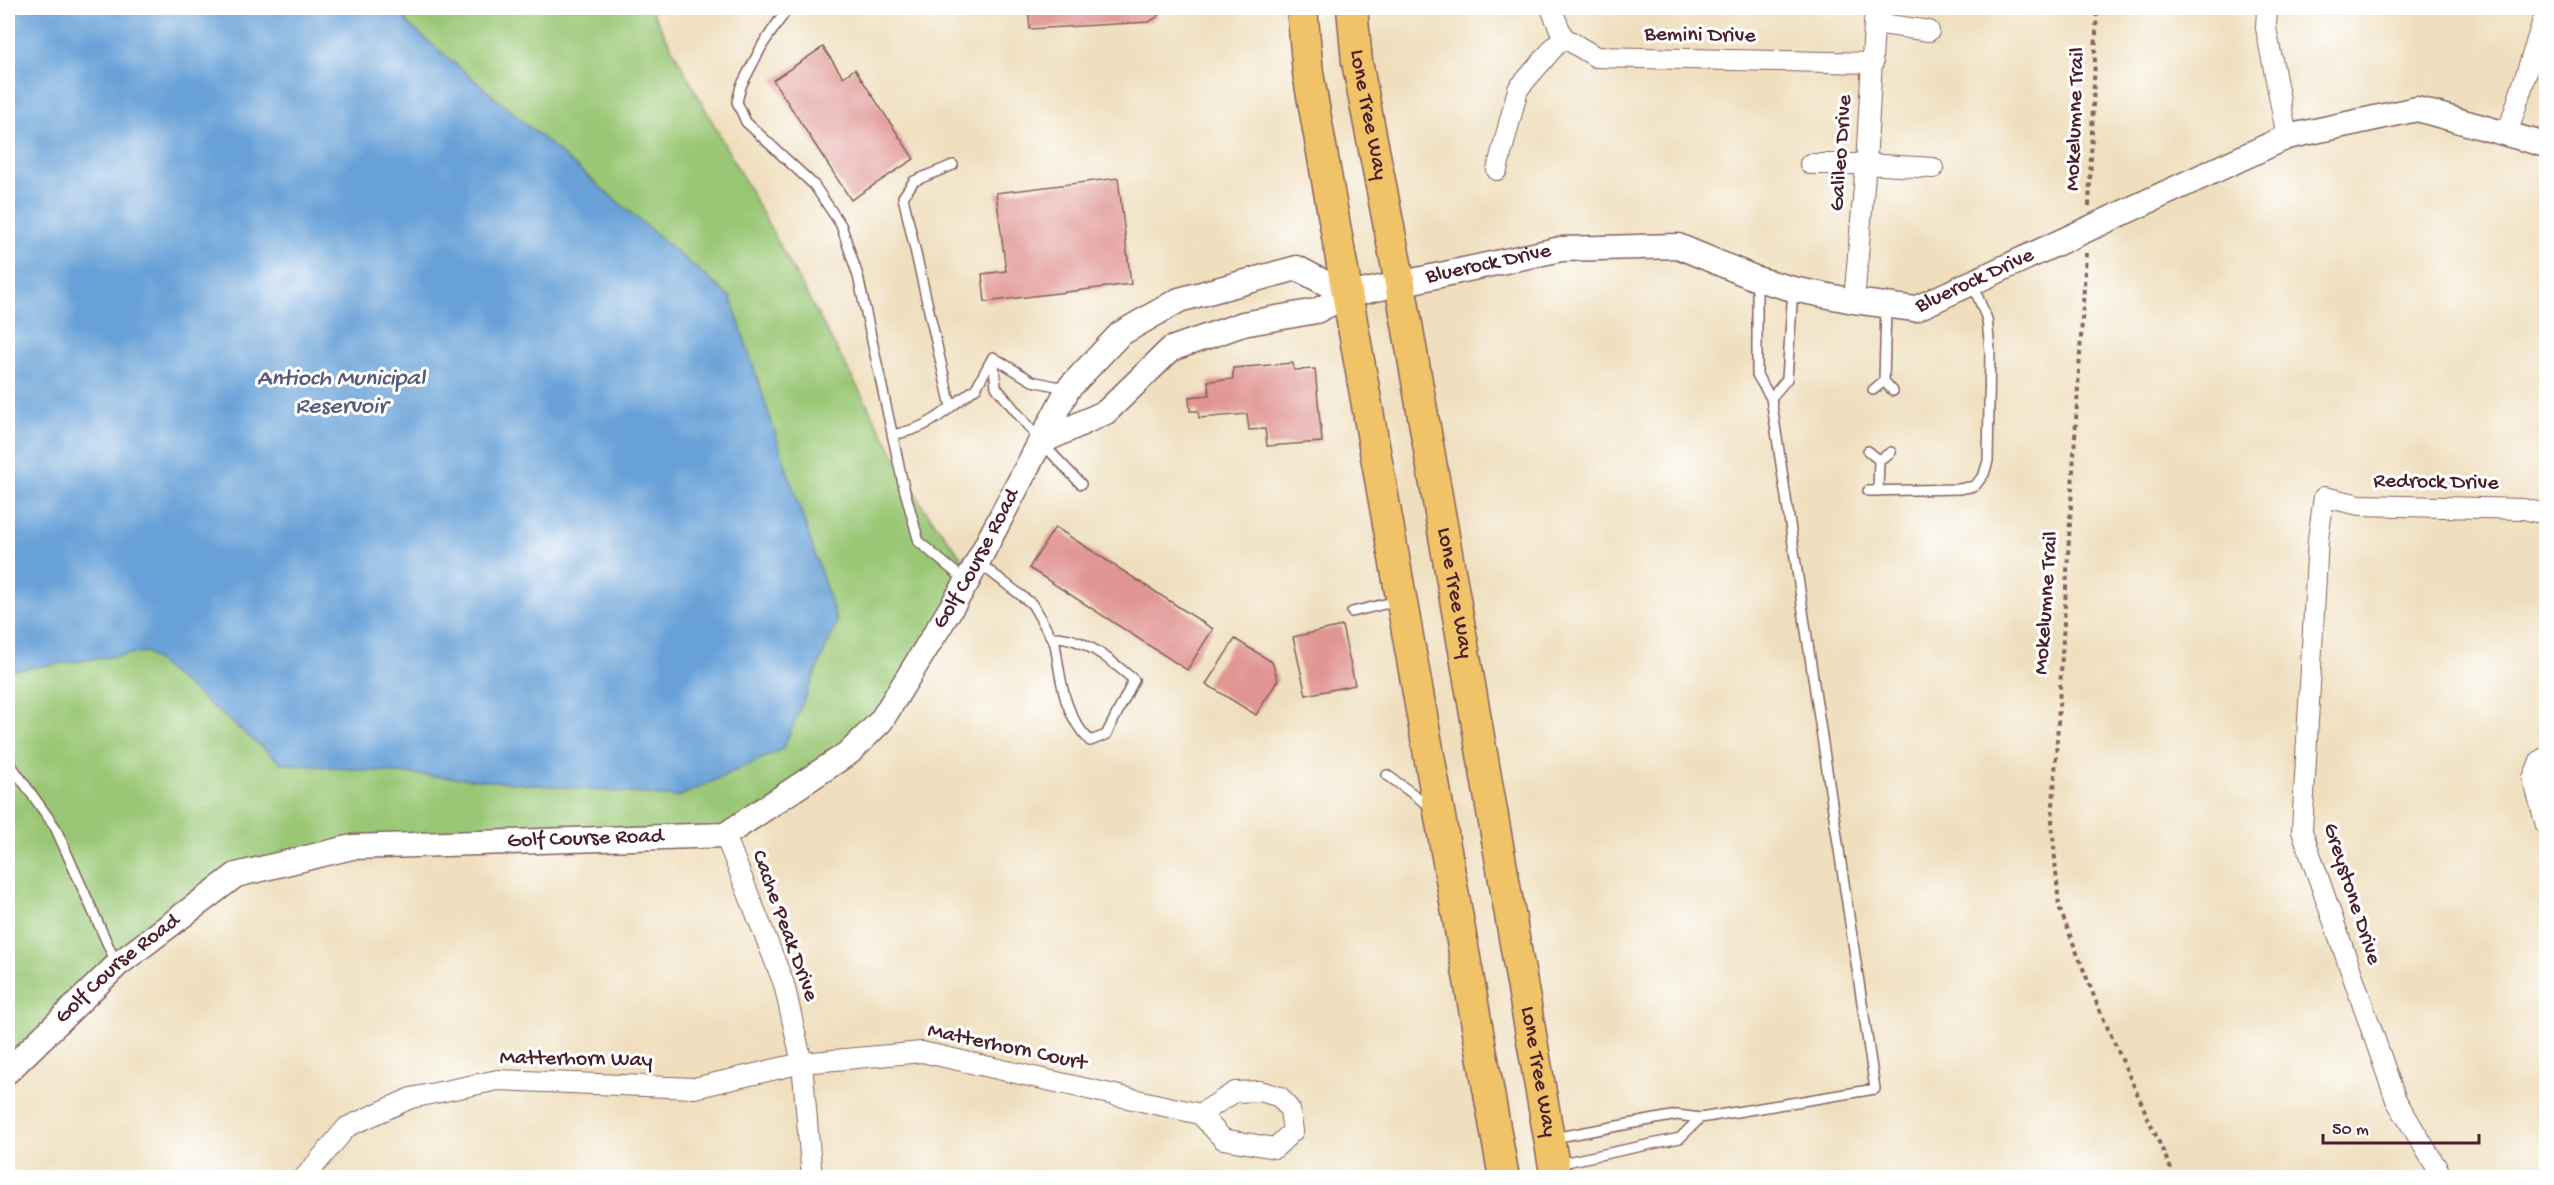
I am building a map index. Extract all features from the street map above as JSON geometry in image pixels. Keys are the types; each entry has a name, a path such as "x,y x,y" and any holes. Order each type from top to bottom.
{"main road":[{"path":"1302,8 1308,73 1504,1178"},
{"name":"Lone Tree Way","path":"1352,8 1357,62 1400,284 1553,1160"}],"street":[{"path":"1497,170 1518,89 1563,37 1551,8"},
{"path":"2267,8 2265,28 2287,136"},
{"path":"2508,132 2547,11"},
{"path":"1875,15 1929,31"},
{"name":"Galileo Drive","path":"1854,301 1866,164 1875,15"},
{"name":"Bemini Drive","path":"1563,37 1596,57 1873,63"},
{"name":"Bluerock Drive","path":"1348,295 1561,249 1678,246 1757,279 1793,289 1854,301 1915,309 2088,231 2287,136 2417,109 2508,132 2547,145"},
{"path":"1810,164 1866,164 1933,168"},
{"name":"Golf Course Road","path":"8,1071 117,964 236,875 352,848 725,835 850,752 881,721 973,572 1068,389 1120,334 1179,300 1297,268 1348,295"},
{"path":"1041,442 1106,412 1171,349 1243,324 1316,311 1348,295"},
{"name":"Redrock Drive","path":"2324,497 2360,505 2523,509 2547,514"},
{"name":"Greystone Drive","path":"2324,497 2318,539 2302,831 2396,1100 2443,1178"},
{"path":"2547,757 2540,761 2533,778 2547,825"},
{"name":"Cache Peak Drive","path":"725,835 784,984 802,1064 812,1178"},
{"name":"Matterhorn Court","path":"802,1064 922,1052 1200,1114"},
{"name":"Matterhorn Way","path":"304,1178 347,1127 411,1098 498,1080 694,1088 802,1064"}],"lane":[{"path":"788,8 763,44 741,86 737,102 746,122 814,185 841,225 858,276 892,435 918,542 1032,604 1055,644 1065,702 1077,729 1090,741 1098,740 1106,735 1134,681 1095,650 1064,637 1051,637"},
{"path":"951,407 903,197 914,181 953,165"},
{"path":"1553,1160 1677,1115 1700,1118 1875,1089 1771,398 1757,375 1757,279"},
{"path":"1891,452 1879,460 1873,491 1959,489 1976,486 1984,474 1988,461 1990,351 1987,319 1971,283"},
{"path":"1771,398 1787,379 1793,289"},
{"path":"1886,306 1884,381 1893,391"},
{"path":"892,435 918,430 931,424 976,388 993,357"},
{"path":"993,357 1032,381 1068,389"},
{"path":"993,357 996,387 1041,442 1081,484"},
{"path":"1873,390 1884,381"},
{"path":"1868,451 1879,460"},
{"path":"1352,612 1402,600"},
{"path":"8,764 11,765 55,827 117,964"},
{"path":"1387,775 1440,813"},
{"path":"1553,1160 1680,1138 1700,1118"}],"path":[{"name":"Mokelumne Trail","path":"2097,8 2088,231 2052,823 2059,907 2097,1004 2175,1178"}],"green space":[{"name":"Antioch Municipal Reservoir","path":"8,8 650,8 924,509 973,572 881,721 725,835 352,847 236,875 8,1056"}],"water":[{"name":"Antioch Municipal Reservoir","path":"8,8 402,8 407,23 731,298 837,622 783,749 678,797 281,763 146,652 8,671"}],"building":[{"path":"1028,8 1161,8 1157,17 1149,22 1030,29"},
{"path":"823,47 843,77 855,69 914,159 851,200 773,80"},
{"path":"1118,178 1131,284 985,302 982,274 1006,271 996,193"},
{"path":"1293,363 1294,370 1315,369 1322,442 1267,446 1265,429 1249,430 1247,414 1199,418 1198,411 1190,411 1189,397 1209,395 1208,381 1233,379 1233,368"},
{"path":"1055,527 1213,629 1187,670 1029,568"},
{"path":"1342,626 1355,685 1306,695 1293,637"},
{"path":"1235,639 1272,662 1278,680 1256,715 1206,684"}]}
